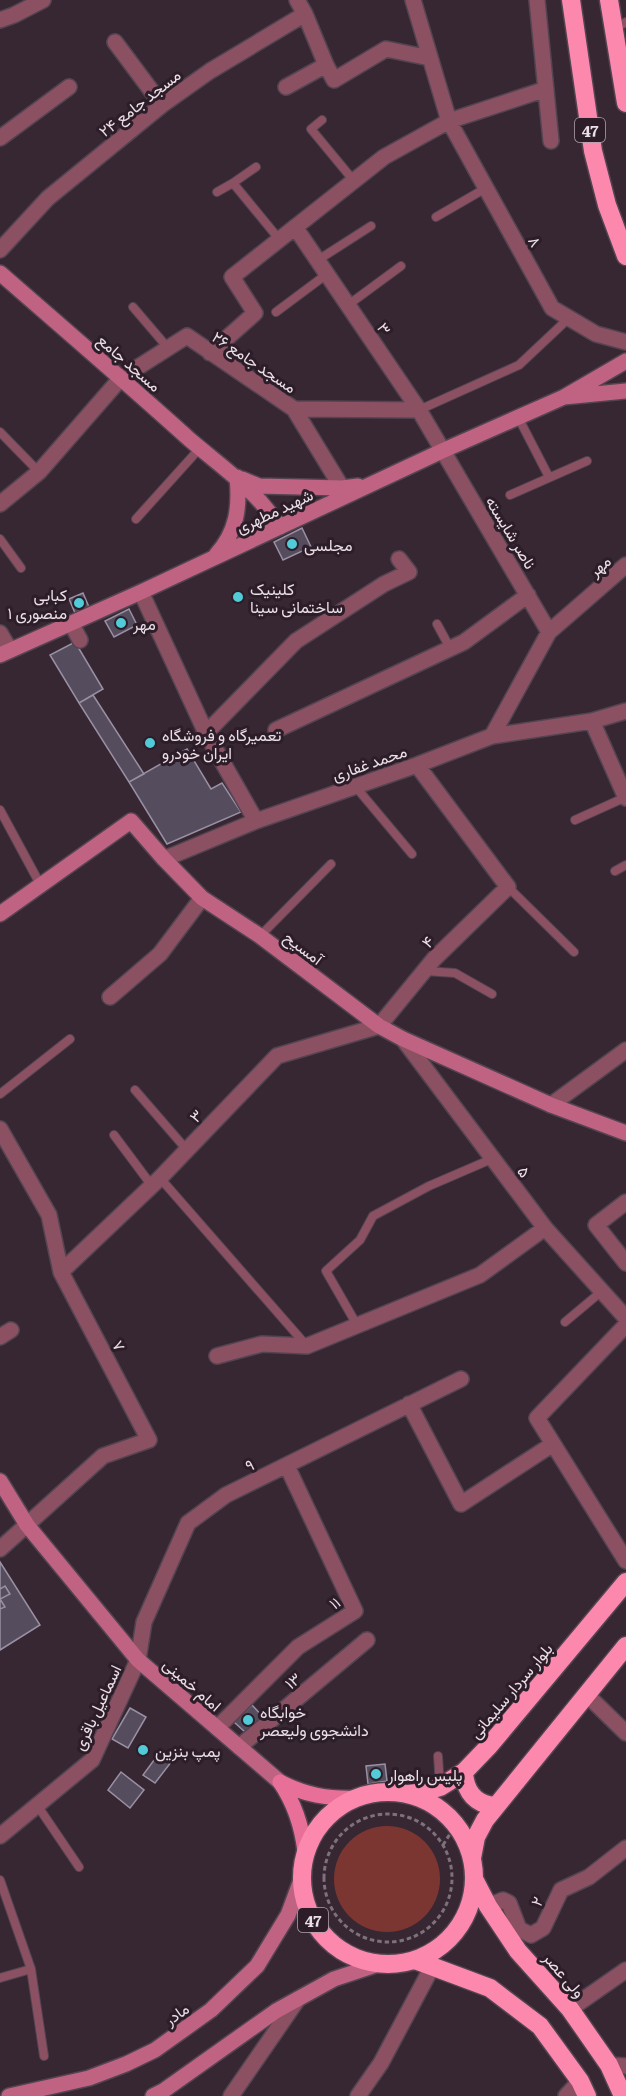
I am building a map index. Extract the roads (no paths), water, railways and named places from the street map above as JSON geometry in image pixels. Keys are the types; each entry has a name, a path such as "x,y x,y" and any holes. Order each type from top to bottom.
{"highway":[{"name":"47","path":"571,0 593,151 607,205 626,256"},
{"path":"609,0 619,26 626,103"},
{"name":"بلوار سردار سلیمانی","path":"405,1794 440,1787 464,1772 489,1746 626,1582"},
{"name":"47","path":"472,1858 463,1836 448,1817 428,1802 405,1794 381,1792 357,1798 334,1810 316,1829 305,1852 301,1880 305,1905 316,1927 333,1945 355,1958 379,1964 397,1964 431,1953 445,1942 457,1929 466,1914 472,1896 474,1879 472,1858 476,1837 485,1820 626,1646"},
{"path":"464,1772 471,1795 482,1803 496,1806"},
{"name":"ولی عصر","path":"474,1879 488,1906 518,1951 617,2065 623,2096"},
{"path":"415,1960 490,1988 540,2026 584,2089"}],"main road":[{"name":"مسجد جامع","path":"1,278 237,477"},
{"path":"564,397 626,361"},
{"path":"564,397 626,391"},
{"name":"شهید مطهری","path":"5,652 71,623 115,610 141,592 213,557 283,530 372,484 564,397"},
{"path":"237,477 259,486 342,488 372,484"},
{"path":"237,477 267,507 283,530"},
{"path":"213,557 226,543 234,526 239,503 237,477"},
{"name":"آمسیح","path":"0,914 132,821 164,859 202,898 260,936 379,1026 551,1105 626,1133"},
{"name":"امام خمینی","path":"0,1481 27,1525 138,1660 280,1782"},
{"path":"280,1782 309,1795 325,1798 357,1798"},
{"path":"280,1782 298,1815 305,1852"},
{"name":"مادر","path":"9,2096 89,2078 126,2064 154,2050 211,2010 257,1966 288,1915 301,1880"},
{"path":"153,2096 210,2059 276,2011 334,1978 379,1964"}],"street":[{"path":"0,20 44,0"},
{"path":"297,0 334,80 386,49 430,58"},
{"path":"413,0 449,121"},
{"path":"537,0 551,141"},
{"name":"۲۴ مسجد جامع","path":"0,250 48,198 162,105 210,71 305,14"},
{"path":"115,42 162,105"},
{"path":"286,87 326,65"},
{"path":"0,138 69,87"},
{"path":"210,353 255,313 232,277 384,157 449,121 546,89"},
{"name":"۸","path":"449,121 552,308 596,334 626,342"},
{"name":"۳","path":"296,227 418,410 442,451"},
{"name":"۲۶ مسجد جامع","path":"0,504 39,472 121,378 188,336 294,409 418,410"},
{"path":"294,409 342,488"},
{"name":"ناصر شایسته","path":"442,451 549,632"},
{"path":"206,733 296,642 384,584 408,572 399,559"},
{"name":"مهر","path":"492,736 549,632 626,565"},
{"path":"141,592 206,733 256,821"},
{"path":"276,730 464,642 528,596"},
{"path":"71,623 80,640"},
{"path":"0,633 5,652"},
{"name":"محمد غفاری","path":"164,859 256,821 354,785 417,765 492,736 592,721 626,711"},
{"path":"592,721 626,797"},
{"path":"417,765 508,887"},
{"name":"۴","path":"379,1026 434,959 508,887"},
{"path":"110,997 160,954 202,898"},
{"name":"۳","path":"62,1272 156,1182 278,1056 379,1026"},
{"name":"۵","path":"403,1039 545,1228 626,1318"},
{"path":"551,1105 626,1050"},
{"name":"۷","path":"0,1129 49,1215 62,1272 149,1440 103,1456 27,1525"},
{"path":"626,1202 596,1225 626,1263"},
{"path":"217,1356 262,1344 307,1346 480,1275 545,1228"},
{"path":"626,1325 537,1418 626,1561"},
{"name":"۹","path":"138,1660 144,1622 188,1523 226,1495 461,1379"},
{"path":"409,1404 461,1504 553,1444"},
{"name":"۱۱","path":"217,1728 298,1647 355,1611 287,1466"},
{"path":"0,1549 27,1525"},
{"name":"۱۳","path":"239,1747 367,1640"},
{"name":"اسماعیل باقری","path":"0,1836 92,1760 138,1660"},
{"path":"586,1695 626,1733"},
{"name":"۲","path":"488,1906 503,1900 509,1903 519,1929 531,1935 543,1928 561,1890 589,1878 626,1848"},
{"path":"358,2096 381,2063 432,1967"},
{"path":"570,2009 626,1970"},
{"path":"231,2096 298,1999"},
{"path":"566,2096 584,2089"}],"lane":[{"path":"322,120 311,129 354,181"},
{"path":"217,192 256,167"},
{"path":"233,183 279,240"},
{"path":"436,217 486,188"},
{"path":"318,260 371,226"},
{"path":"348,305 401,266"},
{"path":"276,312 327,274"},
{"path":"133,307 168,348"},
{"path":"418,410 519,365 569,318"},
{"path":"518,417 549,477"},
{"path":"0,432 39,472"},
{"path":"136,519 200,448"},
{"path":"510,495 587,461"},
{"path":"0,539 21,568"},
{"path":"437,624 450,648"},
{"path":"354,785 412,854"},
{"path":"575,820 626,797"},
{"path":"0,810 40,884"},
{"path":"260,936 331,864"},
{"path":"615,871 626,865"},
{"path":"508,887 574,952"},
{"path":"425,971 455,973 492,994"},
{"path":"0,1094 70,1039"},
{"path":"135,1090 187,1150"},
{"path":"114,1135 307,1346"},
{"path":"357,1325 326,1271 360,1240 373,1216 429,1186 494,1158"},
{"path":"565,1322 602,1291"},
{"path":"438,1756 440,1787"},
{"path":"37,1805 79,1867"},
{"path":"0,1880 32,1969 44,2056"},
{"path":"0,1978 32,1969"}],"place":[{"name":"مجلسی","path":"292,544"},
{"name":"کلینیک ساختمانی سینا","path":"238,597"},
{"name":"کبابی منصوری ۱","path":"79,603"},
{"name":"مهر","path":"121,623"},
{"name":"تعمیرگاه و فروشگاه ایران خودرو","path":"150,743"},
{"name":"خوابگاه دانشجوی ولیعصر","path":"248,1720"},
{"name":"پمپ بنزین","path":"143,1750"},
{"name":"پلیس راهوار","path":"376,1774"}]}
